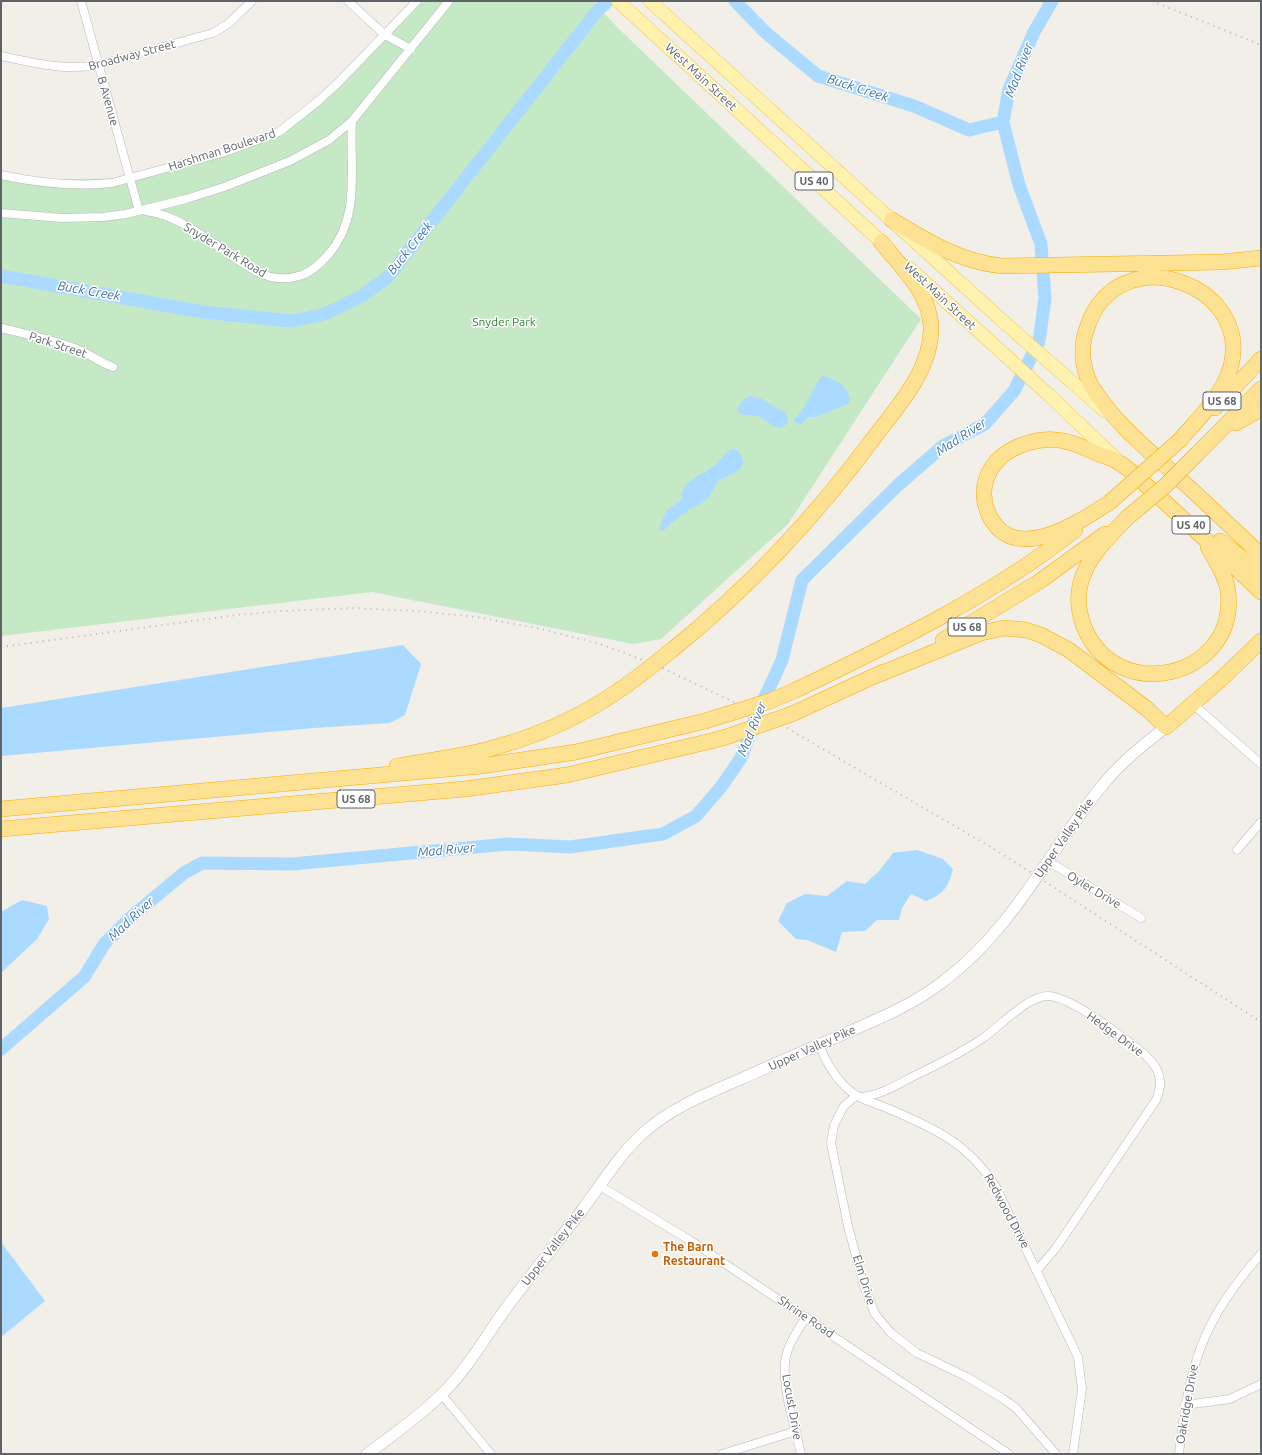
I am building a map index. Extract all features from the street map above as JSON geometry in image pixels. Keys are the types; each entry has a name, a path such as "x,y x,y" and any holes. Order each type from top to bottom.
{"highway":[{"path":"892,220 954,255 988,264 1008,266 1222,262 1261,258"},
{"path":"298,783 456,756 524,739 578,716 622,688 672,650 748,583 810,517 891,416 922,367 931,339 930,316 927,304 915,284 881,242"},
{"path":"1124,428 1092,385 1086,372 1083,348 1085,334 1097,308 1107,296 1116,289 1134,280 1151,277 1171,278 1194,287 1213,302 1225,320 1232,344 1231,365 1228,374 1204,412 1180,440"},
{"name":"US 68","path":"1,808 425,772 527,760 625,742 705,721 763,703 796,690 893,643 970,601 1050,549 1110,502 1197,426 1261,359"},
{"name":"US 68","path":"1,829 465,789 567,775 743,732 792,714 875,676 942,641 1040,581 1128,516 1165,486 1261,390"},
{"path":"1198,454 1238,421 1261,409"},
{"name":"West Main Street","path":"1124,428 1261,555"},
{"path":"1110,502 1082,520 1060,531 1040,538 1030,539 1012,536 997,526 988,512 983,494 987,474 1006,453 1026,444 1042,440 1067,442 1118,462"},
{"name":"West Main Street","path":"1118,462 1202,535 1261,592"},
{"path":"1170,507 1194,519 1261,573"},
{"path":"1128,516 1105,541 1085,571 1078,594 1079,606 1086,632 1100,652 1117,665 1140,674 1162,675 1183,668 1196,661 1212,646 1223,626 1228,602 1226,581 1202,535"},
{"path":"1224,520 1261,541"},
{"path":"875,676 982,633 1004,628 1017,628 1041,635 1069,650 1146,708 1166,727"},
{"name":"Upper Valley Pike","path":"1166,727 1243,660 1261,640"}],"main road":[{"name":"West Main Street","path":"618,1 1050,396 1118,462"},
{"name":"West Main Street","path":"651,2 1006,324 1124,428"}],"street":[{"name":"B Avenue","path":"81,1 130,178 141,211"},
{"name":"Broadway Street","path":"1,56 56,68 85,68 213,33 228,24 252,1"},
{"path":"348,1 385,35 411,49"},
{"name":"Harshman Boulevard","path":"1,176 49,184 97,184 130,178 225,152 279,132 317,102 417,1"},
{"name":"Snyder Park Road","path":"1,213 47,217 86,218 141,211 224,186 290,162 329,140 352,121 449,1"},
{"name":"Snyder Park Road","path":"141,211 162,215 195,232 258,272 276,278 292,278 306,274 322,262 331,252 344,229 348,217 353,186 352,121"},
{"name":"Park Street","path":"1,328 78,349 90,354 101,363 114,366"},
{"path":"1193,704 1261,764"},
{"name":"Upper Valley Pike","path":"367,1454 400,1431 442,1395 521,1288 624,1153 639,1136 667,1115 716,1090 902,1007 938,986 959,970 995,933 1103,784 1128,758 1166,727"},
{"path":"1237,850 1261,822"},
{"name":"Oyler Drive","path":"1048,861 1141,918"},
{"name":"Hedge Drive","path":"858,1097 880,1093 966,1050 1025,1006 1042,996 1058,998 1074,1004 1143,1054 1154,1065 1160,1077 1160,1092 1056,1248 1038,1269"},
{"name":"Redwood Drive","path":"819,1045 831,1070 846,1087 858,1097 935,1130 968,1152 996,1186 1071,1339 1081,1370 1082,1389 1073,1454"},
{"name":"Elm Drive","path":"858,1097 844,1106 834,1125 832,1143 848,1226 864,1286 875,1314 882,1324 902,1343 940,1365 987,1388 1016,1408 1056,1454"},
{"name":"Shrine Road","path":"600,1186 682,1236 806,1317 1010,1454"},
{"name":"Oakridge Drive","path":"1179,1454 1185,1405 1195,1361 1210,1323 1231,1290 1261,1254"},
{"name":"Locust Drive","path":"801,1454 786,1386 785,1365 789,1348 806,1317"},
{"path":"1185,1405 1230,1398 1261,1384"},
{"path":"442,1395 491,1454"},
{"path":"722,1454 796,1431"}],"green space":[{"name":"Snyder Park","path":"418,1 593,1 619,29 921,319 788,524 661,639 633,644 372,592 1,636 1,175 21,180 130,178 269,137 338,83"}],"water":[{"path":"823,376 833,379 846,389 850,398 850,403 817,417 808,417 801,425 794,422 794,419 803,409 819,379"},
{"path":"750,396 762,399 786,413 788,420 786,424 780,428 771,425 757,416 741,414 737,409 744,399"},
{"path":"732,449 737,450 742,457 742,467 718,481 710,495 702,504 689,509 686,514 682,514 664,530 662,531 659,529 666,511 682,499 682,493 688,483 711,468"},
{"path":"403,645 421,664 405,715 390,723 314,728 1,756 1,708"},
{"path":"917,850 943,859 953,869 947,886 937,896 926,901 911,894 902,908 899,920 877,920 865,931 842,932 836,952 807,940 796,939 778,921 787,903 805,894 827,896 847,881 865,884 879,871 893,853"},
{"path":"22,900 47,906 49,919 37,939 1,973 1,912"},
{"path":"1,1242 45,1301 1,1337"}],"waterway":[{"name":"Buck Creek","path":"1,276 203,312 291,321 325,314 362,296 388,277 598,10 608,1"},
{"name":"Buck Creek","path":"735,1 766,33 818,76 914,106 969,130 1003,122"},
{"name":"Mad River","path":"1,1049 84,977 105,943 131,917 184,873 202,863 292,864 509,844 570,847 663,834 696,816 721,787 741,758 755,719 782,660 802,580 898,485 943,446 985,424 1014,391 1039,341 1045,299 1041,244 1019,185 1003,122 1009,89 1034,32 1052,1"}],"railway":[{"path":"1152,1 1261,45"},
{"path":"1,647 237,615 281,611 354,608 416,611 477,617 537,628 600,644 654,664 782,725 1004,855 1261,1022"}],"place":[{"name":"The Barn Restaurant","path":"655,1254"}]}
